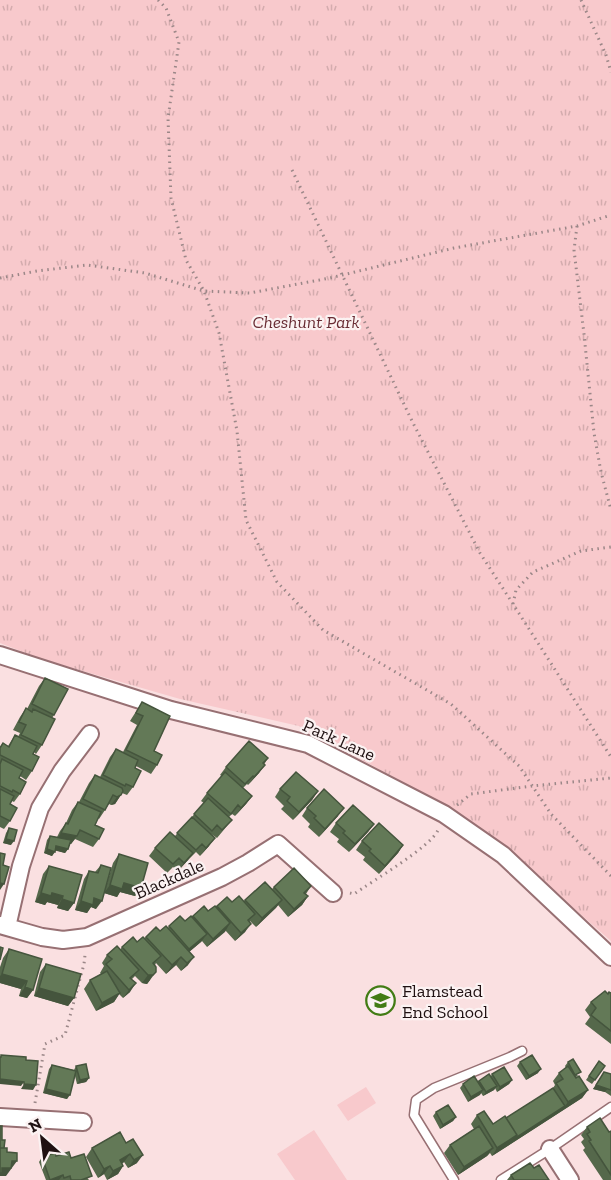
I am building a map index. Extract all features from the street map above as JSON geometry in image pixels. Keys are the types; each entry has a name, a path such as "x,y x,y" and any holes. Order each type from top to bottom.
{"street":[{"name":"Park Lane","path":"0,655 171,710 308,744 444,814 503,855 611,957"},
{"path":"3,926 40,808 62,771 90,734"},
{"name":"Blackdale","path":"3,926 42,937 63,940 87,937 222,877 248,864 278,844 333,892"},
{"path":"0,1117 82,1122"},
{"path":"550,1149 570,1180"}],"lane":[{"path":"454,1180 414,1115 416,1100 434,1088 522,1051"},
{"path":"501,1180 611,1107"}],"path":[{"path":"158,0 166,8 179,42 168,118 171,198 186,260 204,291 219,333 237,430 246,520 277,582 323,630 451,704 519,766 551,814 611,876"},
{"path":"581,0 606,55 611,72"},
{"path":"292,170 412,422 480,554 611,757"},
{"path":"0,278 37,271 87,266 145,273 204,291 250,293 341,275 454,248 577,226 611,215"},
{"path":"577,226 574,250 594,434 611,510"},
{"path":"513,604 516,590 533,572 581,551 611,547"},
{"path":"333,892 354,894 409,858 436,836 444,814 471,794 611,778"},
{"path":"32,1120 45,1044 65,1035 84,964 87,937"}],"green space":[{"name":"Cheshunt Park","path":"0,0 611,0 611,941 523,861 478,826 349,753 316,730 180,699 41,659 0,643"},
{"path":"366,1087 376,1103 348,1121 337,1105"},
{"path":"314,1130 347,1180 295,1180 277,1154"}],"building":[{"path":"45,678 68,689 54,715 32,704"},
{"path":"142,702 170,716 154,751 162,755 157,765 126,750 143,716 136,713"},
{"path":"26,708 55,719 42,745 21,735 26,725 19,722"},
{"path":"15,735 37,746 33,754 39,757 32,771 0,755 3,743 9,747"},
{"path":"249,741 268,758 263,763 265,765 245,784 226,767"},
{"path":"116,749 138,760 135,768 141,771 133,787 126,784 125,786 103,775"},
{"path":"2,759 23,770 19,778 26,782 20,794 0,786"},
{"path":"225,772 252,796 241,808 238,805 231,814 207,793"},
{"path":"296,772 318,791 299,812 287,801 290,797 280,789"},
{"path":"95,775 122,788 123,791 117,797 113,795 105,810 83,799"},
{"path":"0,789 14,796 10,804 17,808 10,821 0,816"},
{"path":"324,789 344,808 325,829 307,808"},
{"path":"208,798 232,820 222,830 217,825 212,831 194,814"},
{"path":"78,802 101,812 95,825 104,829 99,839 80,830 77,836 61,833 66,823 68,824"},
{"path":"353,805 374,824 355,844 336,823"},
{"path":"192,817 215,838 206,848 202,844 196,850 177,833"},
{"path":"379,823 403,845 385,866 362,841"},
{"path":"9,828 17,830 14,841 6,839"},
{"path":"170,832 193,853 184,863 179,858 173,864 155,848"},
{"path":"50,836 71,840 68,849 56,846 55,852 47,849"},
{"path":"0,853 5,854 3,865 9,867 4,884 0,883"},
{"path":"119,854 148,863 141,888 124,883 122,889 110,885"},
{"path":"101,865 111,868 102,901 94,898 93,905 81,901 89,871 98,873"},
{"path":"49,866 82,875 74,903 62,899 63,896 41,893"},
{"path":"294,868 311,886 304,893 308,896 294,909 274,887"},
{"path":"265,882 282,900 262,918 245,900"},
{"path":"239,896 255,914 248,920 251,924 241,933 217,906 227,897 232,902"},
{"path":"204,906 208,911 215,906 230,923 213,939 193,916"},
{"path":"180,916 185,921 191,916 207,934 189,949 169,926"},
{"path":"166,926 194,957 187,963 181,957 172,965 146,937 156,927 160,931"},
{"path":"133,937 137,942 143,937 161,956 153,963 156,972 153,975 148,975 122,947"},
{"path":"117,946 139,970 130,978 136,983 129,990 106,964 112,959 107,955"},
{"path":"9,949 42,959 33,990 25,987 27,981 2,974"},
{"path":"46,964 81,974 74,998 39,988"},
{"path":"107,971 120,993 102,1003 90,980"},
{"path":"605,991 608,994 611,993 611,1031 591,1015 596,1008 591,1002"},
{"path":"1,1055 26,1057 26,1060 38,1061 36,1085 0,1079"},
{"path":"532,1055 541,1069 529,1076 520,1062"},
{"path":"573,1059 581,1072 575,1075 568,1062"},
{"path":"599,1061 605,1066 595,1080 589,1076"},
{"path":"86,1064 89,1078 80,1080 76,1066"},
{"path":"52,1065 76,1071 70,1095 46,1089"},
{"path":"568,1066 576,1078 579,1076 588,1090 568,1102 556,1083 563,1079 559,1073"},
{"path":"504,1067 512,1080 500,1087 492,1074"},
{"path":"604,1072 611,1074 611,1090 596,1085"},
{"path":"489,1074 497,1086 486,1092 479,1081"},
{"path":"474,1076 483,1090 471,1097 463,1084"},
{"path":"553,1088 565,1106 514,1139 517,1135 506,1118"},
{"path":"448,1105 456,1117 443,1125 436,1112"},
{"path":"484,1111 493,1124 505,1116 517,1135 497,1148 477,1115"},
{"path":"600,1118 609,1132 611,1131 611,1175 589,1141 591,1140 587,1134 590,1132 587,1127"},
{"path":"0,1126 2,1126 2,1140 5,1140 4,1148 0,1148"},
{"path":"479,1126 493,1148 464,1167 450,1145"},
{"path":"120,1132 126,1143 133,1139 143,1155 134,1160 130,1154 120,1160 123,1166 113,1171 110,1166 104,1169 92,1148"},
{"path":"0,1148 7,1148 7,1152 17,1153 17,1161 12,1161 11,1168 2,1168 2,1173 0,1173"},
{"path":"69,1152 71,1158 84,1154 92,1176 81,1180 71,1180 70,1176 64,1178 63,1175 50,1180 42,1157"},
{"path":"530,1163 534,1168 539,1165 549,1180 514,1180 511,1175"}],"place":[{"name":"Flamstead End School","path":"381,1001"}]}
